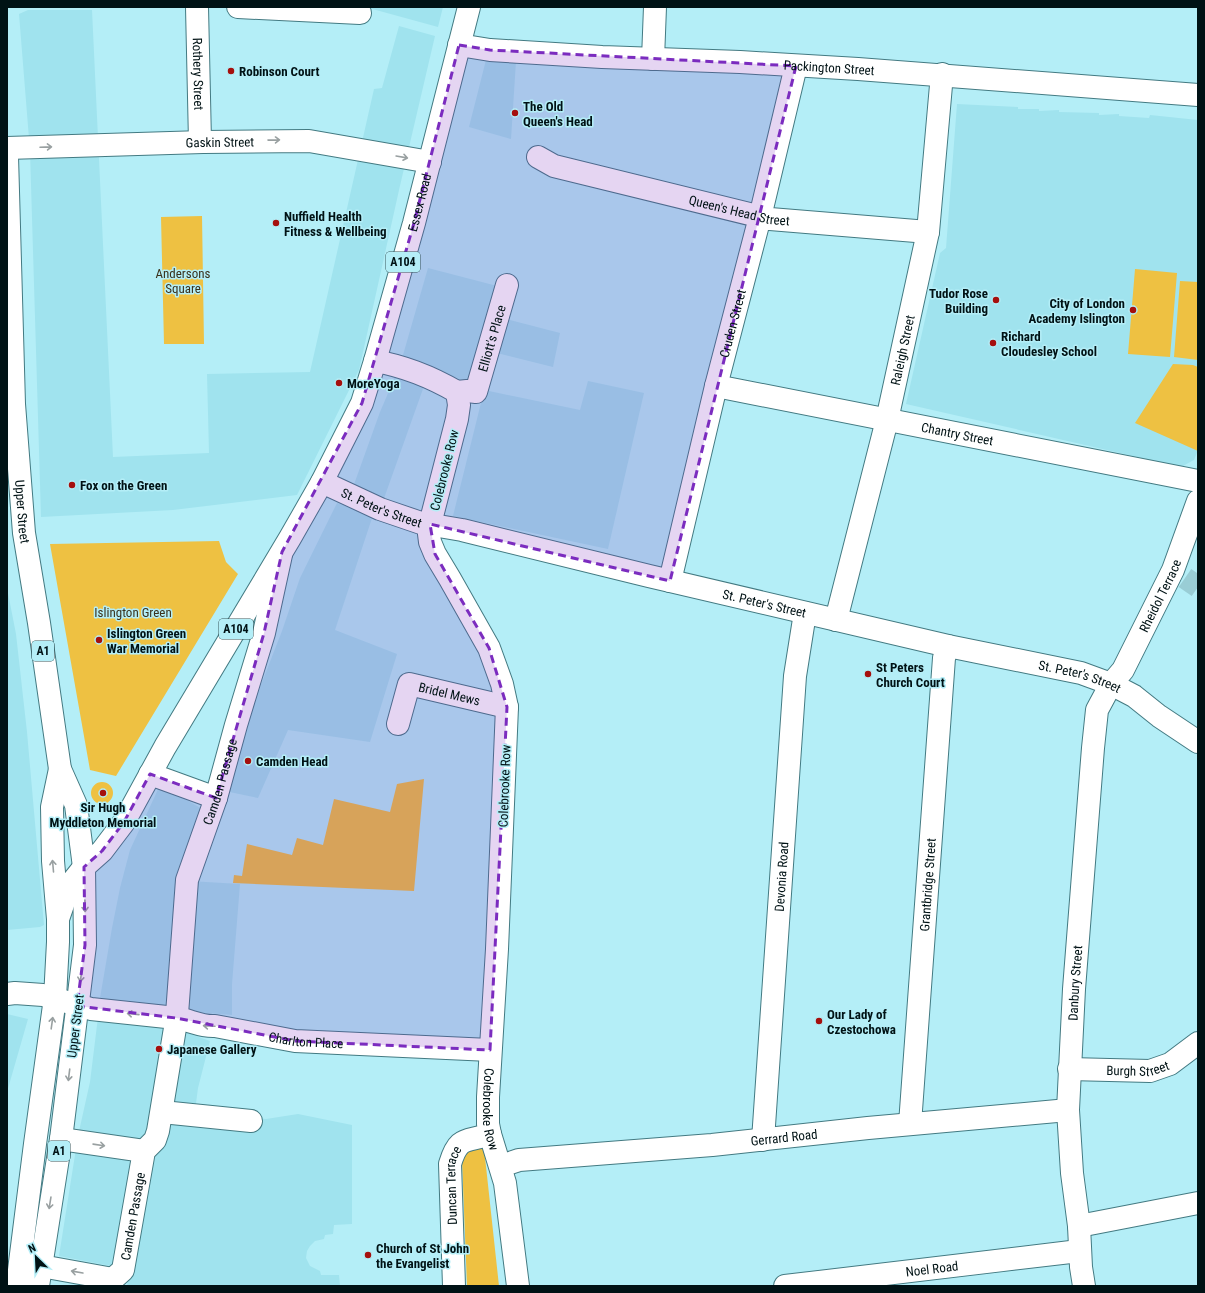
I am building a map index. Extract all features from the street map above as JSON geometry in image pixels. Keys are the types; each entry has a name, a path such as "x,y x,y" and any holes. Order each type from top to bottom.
{"main road":[{"name":"Rothery Street","path":"197,7 200,142"},
{"path":"238,7 360,13"},
{"name":"Essex Road","path":"322,482 362,403 375,361 430,162 469,7"},
{"path":"653,59 655,7"},
{"name":"Packington Street","path":"459,45 490,50 942,74 1198,95"},
{"name":"Cruden Street","path":"670,581 716,386 760,217 796,66"},
{"name":"Raleigh Street","path":"836,620 887,420 928,232 942,74"},
{"name":"Gaskin Street","path":"7,148 200,142 309,141 430,162"},
{"name":"Upper Street","path":"7,156 14,404 24,533 60,769 76,805 84,867 85,945 61,1139 40,1276"},
{"name":"Queen's Head Street","path":"548,167 770,219 928,232"},
{"name":"Elliott's Place","path":"467,392 507,285"},
{"path":"375,361 392,364 467,392"},
{"name":"Chantry Street","path":"716,386 1198,481"},
{"name":"Colebrooke Row","path":"467,392 459,405 457,419 430,524 429,534 430,542 435,554 489,648 502,684 506,707 497,949 490,1050 488,1124 505,1183 518,1286"},
{"name":"St. Peter's Street","path":"322,482 380,509 421,523 462,530 670,581 948,646 1081,673 1111,684 1134,696 1159,716 1198,742"},
{"name":"A104","path":"58,919 72,882 84,867 102,851 124,822 150,774 322,482"},
{"name":"Rheidol Terrace","path":"1111,684 1123,670 1179,574 1198,501"},
{"name":"Camden Passage","path":"113,1282 123,1270 144,1151 155,1140 162,1112 176,1018 187,880 216,798 264,633 282,552"},
{"name":"Devonia Road","path":"762,1140 795,676 805,613"},
{"name":"Grantbridge Street","path":"910,1124 944,658 948,646"},
{"name":"Bridel Mews","path":"398,724 409,684 506,707"},
{"name":"Danbury Street","path":"1084,1286 1079,1251 1079,1226 1072,1173 1068,1110 1069,1069 1095,733 1098,710 1111,684"},
{"name":"Upper Street","path":"17,1286 34,1144 55,998 58,919 53,861 52,807 60,769"},
{"path":"150,774 216,798"},
{"name":"Charlton Place","path":"7,994 15,993 44,995 91,1009 176,1018 186,1020 194,1024 232,1029 295,1041 490,1050"},
{"name":"Burgh Street","path":"1069,1069 1150,1070 1170,1064 1198,1043"},
{"name":"Gerrard Road","path":"501,1166 519,1160 762,1140 868,1128 1068,1110"},
{"path":"162,1112 251,1121"},
{"name":"Duncan Terrace","path":"454,1286 450,1164 454,1150 464,1140 490,1134"},
{"path":"61,1139 144,1151"},
{"path":"1079,1226 1198,1203"},
{"name":"Noel Road","path":"785,1286 1079,1251"},
{"path":"22,1252 40,1276 113,1282"}],"highlighted area":[{"path":"459,45 490,50 796,66 670,581 430,524 435,554 489,648 507,707 490,1050 295,1041 176,1018 77,1006 85,945 84,867 102,851 124,822 150,774 216,798 264,633 282,552 362,403 414,223"}],"shaded area":[{"path":"365,7 443,7 438,27"},
{"path":"28,10 92,10 113,457 209,453 207,374 310,372 374,89 382,88 399,26 435,36 359,370 297,495 173,510 41,517 30,151 19,14"},
{"path":"486,60 516,61 511,139 469,127"},
{"name":"City of London Academy Islington","path":"957,104 1018,107 1018,109 1039,109 1039,111 1059,110 1059,112 1099,113 1099,115 1119,114 1119,116 1149,118 1150,115 1198,120 1198,450 1194,460 1183,466 1177,466 906,404 940,253 946,248"},
{"path":"428,268 501,287 475,386 431,374 401,362"},
{"path":"502,318 560,333 553,367 497,353 489,391 580,410 588,381 644,393 608,549 453,516"},
{"path":"395,377 424,386 382,504 352,490 380,412"},
{"path":"337,503 373,515 335,630 397,654 370,742 288,730 258,798 220,790 282,631 300,578"},
{"path":"7,588 16,634 27,732 44,925 40,927 7,930"},
{"path":"160,785 206,811 189,881 240,884 232,984 232,1015 99,1004 120,888 130,850"},
{"path":"7,1014 28,1019 7,1092"},
{"path":"98,1017 179,1030 210,1041 198,1088 195,1111 266,1119 298,1114 352,1125 352,1224 334,1225 333,1234 325,1235 324,1239 315,1241 307,1251 306,1258 310,1266 320,1271 321,1275 339,1275 340,1286 127,1286 128,1280 111,1266 59,1256 78,1136 90,1082"}],"green space":[{"name":"Andersons Square","path":"202,216 204,344 164,344 161,217"},
{"path":"1135,269 1177,273 1170,357 1128,354"},
{"path":"1180,281 1198,282 1198,360 1174,357"},
{"path":"1173,364 1193,365 1198,367 1198,451 1135,423"},
{"name":"Islington Green","path":"219,541 226,562 238,574 116,776 90,770 50,544"},
{"path":"424,779 414,891 233,883 234,875 242,876 247,844 292,855 297,838 323,845 334,799 390,812 397,784"},
{"path":"102,782 106,783 112,789 112,797 106,803 102,804 98,803 92,797 91,793 92,789 98,783"},
{"path":"484,1148 499,1286 467,1286 462,1160 469,1150"}],"tunnel":[{"path":"1185,578 1198,587"}],"place":[{"name":"Robinson Court","path":"231,71"},
{"name":"The Old Queen's Head","path":"515,113"},
{"name":"Nuffield Health Fitness & Wellbeing","path":"276,223"},
{"name":"Tudor Rose Building","path":"996,300"},
{"name":"City of London Academy Islington","path":"1133,310"},
{"name":"Richard Cloudesley School","path":"993,343"},
{"name":"MoreYoga","path":"339,383"},
{"name":"Fox on the Green","path":"72,485"},
{"name":"Islington Green War Memorial","path":"99,640"},
{"name":"St Peters Church Court","path":"868,674"},
{"name":"Camden Head","path":"248,761"},
{"name":"Sir Hugh Myddleton Memorial","path":"103,793"},
{"name":"Our Lady of Czestochowa","path":"819,1021"},
{"name":"Japanese Gallery","path":"159,1049"},
{"name":"Church of St John the Evangelist","path":"368,1255"}]}
